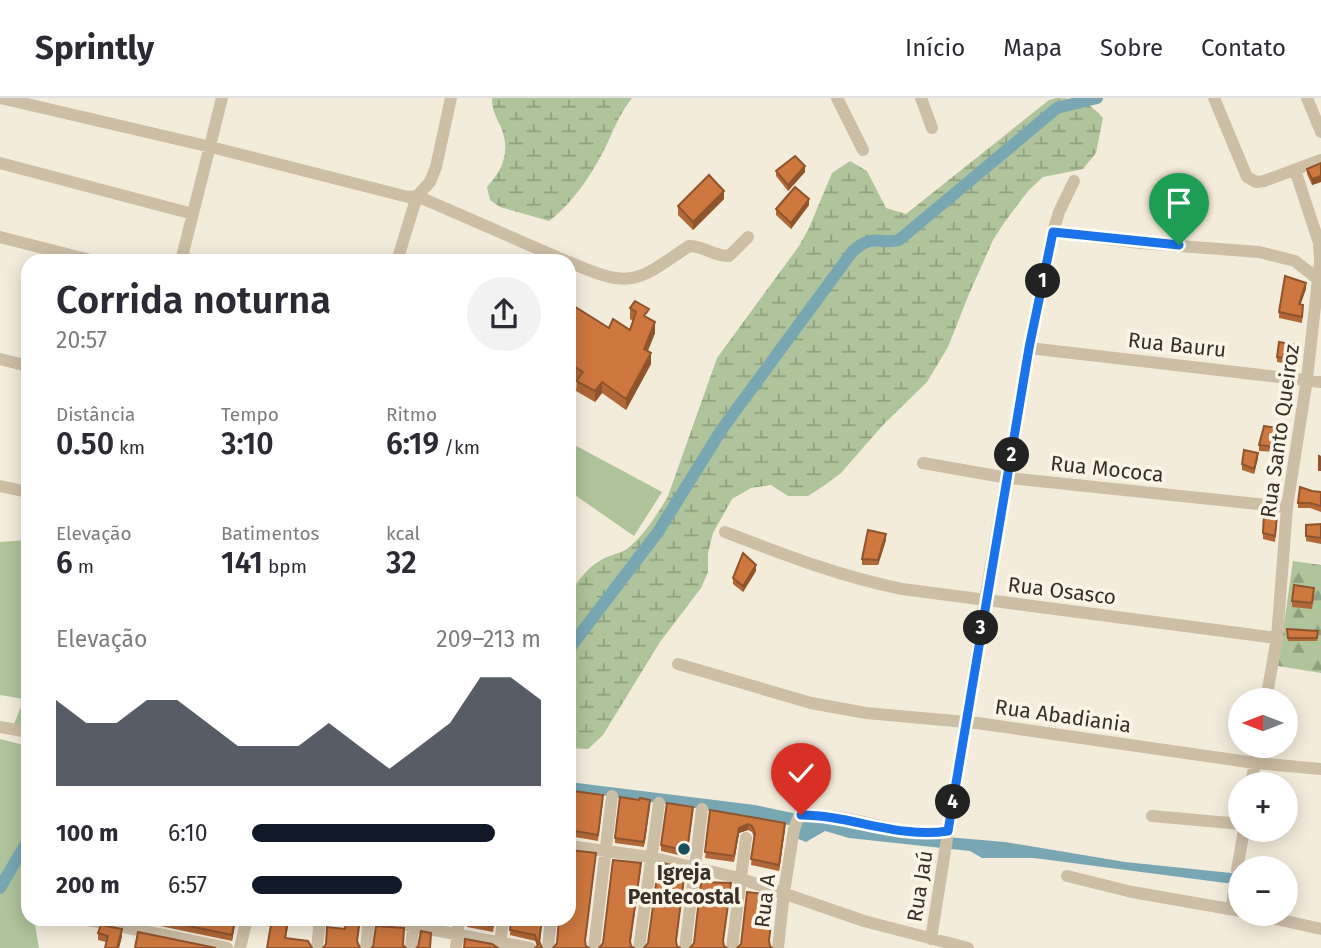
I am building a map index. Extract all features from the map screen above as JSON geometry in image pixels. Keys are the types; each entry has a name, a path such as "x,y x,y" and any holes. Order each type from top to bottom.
{"street":[{"path":"1,98 211,147 382,191 408,197 416,196 551,254"},
{"path":"183,254 222,98"},
{"path":"399,254 416,196 430,181 436,167 451,98"},
{"path":"837,98 863,150"},
{"path":"921,98 932,128"},
{"path":"1214,98 1247,177 1256,182 1321,160"},
{"path":"1307,98 1321,132"},
{"path":"0,163 193,214"},
{"name":"Rua Santo Queiroz","path":"1268,688 1277,638 1287,507 1319,280 1319,243 1295,170"},
{"name":"Rua Jaú","path":"931,939 985,600 1029,348 1053,232 1074,181"},
{"path":"1053,232 1140,243 1259,252 1295,261 1319,280"},
{"path":"0,237 67,254"},
{"path":"576,265 607,277 638,278 689,246 696,246 717,256 729,256 748,237"},
{"name":"Rua Bauru","path":"1029,348 1321,382"},
{"path":"0,359 21,364"},
{"name":"Rua Mococa","path":"923,463 1008,478 1287,507"},
{"path":"0,486 21,490"},
{"name":"Rua Osasco","path":"725,532 852,579 902,589 1277,638"},
{"name":"Rua Abadiania","path":"678,664 811,703 866,713 965,723 1255,763 1321,769"},
{"path":"0,727 21,731"},
{"path":"1253,772 1256,758"},
{"path":"594,948 612,796"},
{"path":"639,948 659,803"},
{"path":"685,948 702,809"},
{"name":"Rua A","path":"778,948 796,822 821,815 879,827 947,834"},
{"path":"1152,816 1228,823"},
{"path":"732,948 746,838"},
{"path":"576,847 650,857 739,878 947,946 968,948"},
{"path":"1067,876 1132,892 1228,909"},
{"path":"1298,924 1321,929"},
{"path":"118,926 228,948"},
{"path":"148,932 150,926"},
{"path":"240,948 245,926"},
{"path":"317,948 319,926"},
{"path":"366,948 368,926"},
{"path":"411,948 413,926"},
{"path":"429,926 500,945 530,948"},
{"path":"456,948 458,926"},
{"path":"500,945 502,926"},
{"path":"548,948 550,926"}],"green space":[{"path":"492,98 632,98 589,177 549,221 500,207 490,200 487,187 498,173 505,151 503,134 494,112"},
{"path":"1056,98 1082,102 1103,118 1096,153 1083,169 1043,177 1028,191 993,240 948,347 927,382 883,425 841,473 808,496 788,496 771,485 751,488 732,499 713,533 708,553 708,572 701,588 660,642 603,735 588,749 576,748 576,584 596,563 627,549 645,531 668,496 717,358 799,246 832,173 850,161 867,171 886,208 906,214 1049,100"},
{"path":"576,446 662,492 634,536 576,496"},
{"path":"21,540 21,698 0,695 0,542"},
{"path":"1293,561 1321,565 1321,673 1278,666"},
{"path":"21,706 21,725 14,724"},
{"path":"0,739 21,744 21,926 35,926 39,948 0,948"}],"water":[{"path":"576,783 755,805 877,831 1005,842 1125,862 1228,873 1228,883 1034,858 982,858 970,851 849,838 825,831 806,842 796,838 794,826 702,809 576,792"}],"building":[{"path":"795,156 805,166 788,185 776,171"},
{"path":"1321,163 1321,176 1312,179 1307,169"},
{"path":"709,175 724,191 693,222 678,206"},
{"path":"795,187 809,199 791,223 776,209"},
{"path":"1285,276 1306,283 1299,304 1303,305 1302,317 1279,312"},
{"path":"635,301 649,309 644,316 655,322 644,349 651,353 626,399 602,382 595,391 576,381 583,372 576,368 576,307 609,328 613,319 630,330 636,312 630,308"},
{"path":"1279,342 1297,345 1295,359 1277,357"},
{"path":"1264,426 1278,428 1276,447 1259,445"},
{"path":"1244,450 1258,453 1254,469 1242,464"},
{"path":"1300,487 1321,492 1321,506 1298,503"},
{"path":"1264,513 1277,516 1275,536 1263,533"},
{"path":"1321,524 1321,538 1306,536 1306,525"},
{"path":"868,530 886,534 878,560 862,559"},
{"path":"743,553 756,565 743,586 733,578"},
{"path":"1294,585 1314,588 1312,603 1292,601"},
{"path":"1287,629 1318,631 1317,638 1288,638"},
{"path":"576,791 603,795 598,835 576,831"},
{"path":"620,797 650,800 644,842 615,838"},
{"path":"667,803 693,807 687,851 661,845"},
{"path":"710,810 785,823 779,865 751,859 755,833 748,824 739,828 734,856 705,852"},
{"path":"576,851 596,853 585,941 589,948 553,948 557,943 558,926 576,926"},
{"path":"613,860 641,863 630,941 634,948 599,948 603,943"},
{"path":"659,862 671,865 669,876 684,878 676,941 680,948 644,948 648,943"},
{"path":"701,882 731,883 723,941 727,948 690,948 694,943"},
{"path":"747,892 774,895 769,941 772,948 737,948 741,944"},
{"path":"101,926 122,929 117,948 105,948 108,936 98,933"},
{"path":"189,926 234,926 232,935"},
{"path":"271,926 287,926 285,938 308,941 312,948 267,948"},
{"path":"345,926 359,926 357,941 360,948 323,948 326,944 327,927 345,929"},
{"path":"376,926 404,928 403,945 406,948 371,948"},
{"path":"510,926 541,926 539,941 542,948 535,948 538,945 535,935 510,930"},
{"path":"421,931 431,933 430,948 416,948"},
{"path":"138,932 216,948 135,948"},
{"path":"465,939 492,944 498,948 464,948"}],"waterway":[{"path":"576,640 658,532 722,429 852,252 866,242 899,240 1057,108 1097,98"},
{"path":"0,888 21,852"}],"place":[{"name":"Igreja Pentecostal","path":"684,849"}],"route":[{"path":"801,815 821,815 879,827 931,833 948,831 1029,348 1053,232 1179,245"}]}
